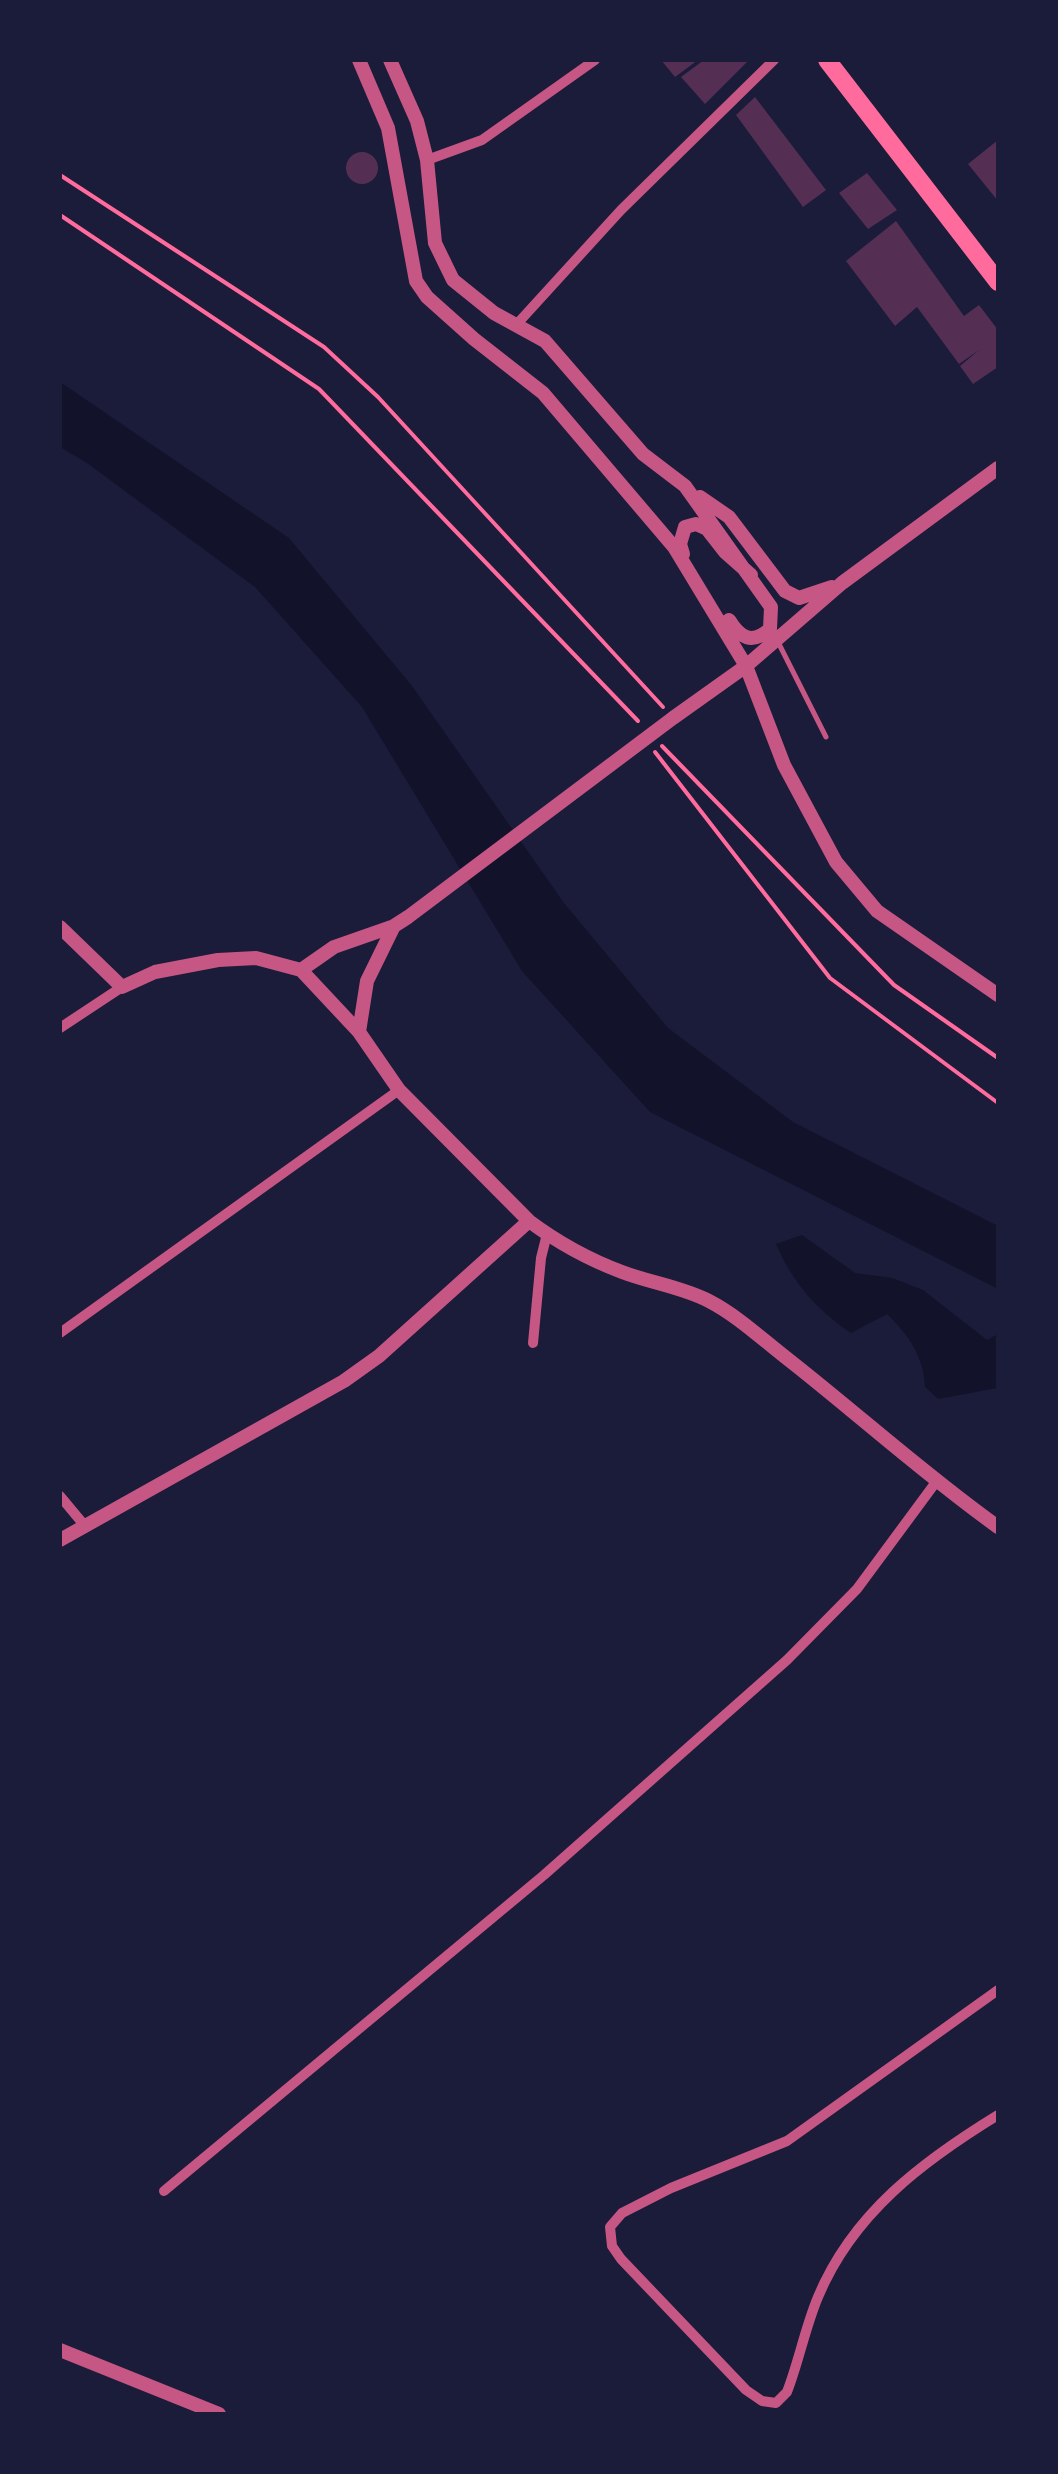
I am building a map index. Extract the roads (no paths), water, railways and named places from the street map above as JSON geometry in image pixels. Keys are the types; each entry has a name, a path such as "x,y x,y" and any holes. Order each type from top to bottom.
{"main road":[{"path":"828,60 998,282"}],"street":[{"path":"360,60 388,128 416,281 464,330 543,393 674,548 746,666 784,765 836,862 877,911 998,996"},
{"path":"390,60 417,121 427,160 436,243 453,280 471,296 545,341 643,454 729,517 785,591 798,598 842,583"},
{"path":"427,160 482,140 595,60"},
{"path":"517,324 609,223 774,60"},
{"path":"301,970 334,947 401,922 746,666 842,583 998,468"},
{"path":"685,486 751,575 771,606 770,629 760,638 748,639 738,634 712,590 688,568 680,544 685,527 696,524 707,529 751,575"},
{"path":"359,1032 368,981 401,922"},
{"path":"60,927 122,987"},
{"path":"60,1028 122,987 155,972 218,960 256,958 301,970 359,1032 399,1090 529,1220 547,1234 623,1273 710,1301 998,1527"},
{"path":"60,1334 399,1090"},
{"path":"60,1540 344,1381 379,1356 529,1220"},
{"path":"533,1343 547,1234"},
{"path":"164,2190 544,1875 788,1660 856,1589 936,1482"},
{"path":"60,1496 85,1526"},
{"path":"998,1990 817,2122 787,2140 671,2188 613,2221 608,2236 621,2260 746,2390 762,2401 776,2403 786,2392 818,2298 860,2226 909,2174 998,2115"},
{"path":"60,2350 220,2414"}],"lane":[{"path":"777,639 826,738"}]}
